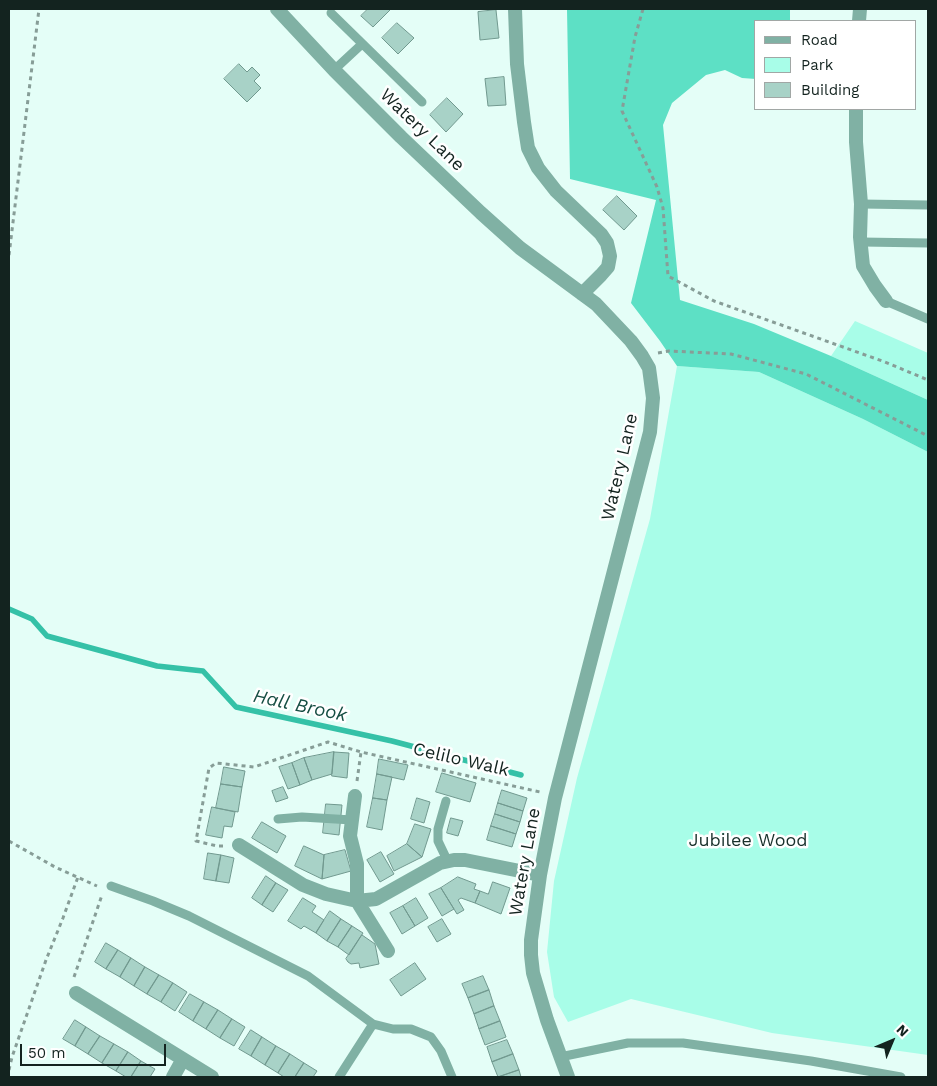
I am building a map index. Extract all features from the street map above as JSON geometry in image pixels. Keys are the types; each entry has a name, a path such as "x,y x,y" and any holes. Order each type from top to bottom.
{"street":[{"name":"Watery Lane","path":"276,9 401,137 520,248 596,304 631,341 649,368 653,398 650,432 554,798 540,875 531,940 533,973 547,1020 568,1077"},
{"path":"515,9 517,64 528,148 538,168 556,191 601,234 607,243 610,256 608,266 582,294"},
{"path":"856,110 863,266 874,286 886,301"},
{"path":"355,796 350,836 357,864 357,901 388,951"},
{"path":"238,844 303,885 326,894 357,901 376,898 440,864 454,860 465,860 540,875"},
{"path":"76,993 212,1077"},
{"path":"174,1077 184,1059"}],"lane":[{"path":"331,13 422,102"},
{"path":"334,70 362,44"},
{"path":"861,204 928,205"},
{"path":"861,242 924,243"},
{"path":"886,301 928,319"},
{"path":"446,801 438,829 438,841 448,862"},
{"path":"278,818 302,817 352,820"},
{"path":"111,886 189,916 308,976 373,1024 411,1029 431,1037 441,1051 452,1077"},
{"path":"339,1077 373,1024"},
{"path":"560,1057 628,1044 682,1042 811,1061 901,1077"}],"path":[{"path":"9,255 39,9"},
{"path":"643,9 635,37 622,110 657,188 663,208 668,276 714,300 886,362 928,380"},
{"path":"642,356 670,351 731,354 806,374 928,436"},
{"name":"Celilo Walk","path":"238,844 217,846 196,841 209,768 216,763 254,767 328,742 361,752 538,792 554,798"},
{"path":"355,796 361,752"},
{"path":"9,841 104,890 69,990 76,993"},
{"path":"9,1070 46,960 64,918 78,877"}],"green space":[{"path":"567,9 790,9 790,20 754,20 754,79 742,78 725,70 706,75 672,103 663,125 680,300 754,324 928,400 928,452 863,419 759,372 677,366 631,303 656,200 570,179"},
{"path":"855,321 928,353 928,400 831,356"},
{"name":"Jubilee Wood","path":"677,366 759,372 863,419 928,452 928,1055 772,1033 631,999 568,1022 554,997 547,952 554,881 577,778 650,519"}],"building":[{"path":"368,9 391,9 373,27 361,16"},
{"path":"496,10 499,38 480,40 478,12"},
{"path":"397,23 414,38 398,54 382,38"},
{"path":"239,64 247,72 252,67 260,75 254,81 261,88 247,102 224,79"},
{"path":"504,77 506,105 488,106 485,79"},
{"path":"447,98 463,114 446,132 430,115"},
{"path":"617,196 637,216 624,230 603,210"},
{"path":"334,752 349,753 347,778 332,776"},
{"path":"334,752 332,774 312,780 304,758"},
{"path":"304,758 312,780 300,785 292,763"},
{"path":"379,759 408,765 404,780 377,774"},
{"path":"292,763 300,785 288,789 279,767"},
{"path":"224,767 245,771 242,787 221,784"},
{"path":"442,773 476,783 470,802 436,792"},
{"path":"377,774 392,777 387,800 373,798"},
{"path":"221,784 242,787 238,812 216,808"},
{"path":"283,787 288,798 276,802 272,791"},
{"path":"502,790 527,798 523,811 498,803"},
{"path":"373,798 387,800 382,830 367,827"},
{"path":"417,798 430,802 424,823 411,819"},
{"path":"498,803 523,811 520,822 495,814"},
{"path":"326,804 342,805 339,835 323,833"},
{"path":"212,807 235,812 232,827 224,826 222,838 206,835"},
{"path":"495,814 520,822 516,834 491,826"},
{"path":"451,818 463,821 458,836 447,833"},
{"path":"262,822 286,836 277,853 252,838"},
{"path":"415,824 431,829 422,857 407,844"},
{"path":"491,826 516,834 512,847 487,840"},
{"path":"407,844 422,857 394,871 387,856"},
{"path":"304,846 324,855 322,879 295,866"},
{"path":"345,850 351,871 322,879 324,855"},
{"path":"381,852 394,874 380,882 367,860"},
{"path":"208,853 221,855 216,881 204,879"},
{"path":"221,855 234,858 229,883 216,881"},
{"path":"266,876 276,883 262,905 252,898"},
{"path":"458,877 476,884 474,889 480,891 475,903 461,898 458,900 464,910 457,914 441,888"},
{"path":"493,882 510,888 501,914 475,903 480,891 488,894"},
{"path":"276,883 288,890 273,912 262,905"},
{"path":"441,888 454,909 442,916 429,894"},
{"path":"303,898 316,906 312,912 324,920 316,933 304,926 301,929 288,921"},
{"path":"416,898 428,918 415,926 403,906"},
{"path":"403,906 415,926 402,934 390,913"},
{"path":"330,911 341,919 327,941 316,933"},
{"path":"341,919 352,926 338,947 327,941"},
{"path":"442,919 451,934 437,942 428,927"},
{"path":"352,926 363,933 349,955 338,947"},
{"path":"362,935 375,944 379,964 360,968 359,963 351,964 346,959"},
{"path":"106,943 118,950 106,969 95,962"},
{"path":"118,950 131,958 120,977 106,969"},
{"path":"131,958 145,967 134,986 120,977"},
{"path":"415,963 426,979 401,996 390,980"},
{"path":"145,967 159,975 147,994 134,986"},
{"path":"159,975 173,983 161,1002 147,994"},
{"path":"483,976 489,990 468,998 462,984"},
{"path":"173,983 187,992 175,1011 161,1002"},
{"path":"489,990 494,1006 474,1014 468,998"},
{"path":"190,994 204,1002 193,1021 179,1012"},
{"path":"204,1002 218,1010 206,1029 193,1021"},
{"path":"494,1006 500,1021 479,1029 474,1014"},
{"path":"218,1010 232,1019 220,1038 206,1029"},
{"path":"232,1019 245,1027 234,1046 220,1038"},
{"path":"75,1020 86,1027 75,1046 63,1039"},
{"path":"500,1021 506,1037 485,1045 479,1029"},
{"path":"86,1027 100,1036 88,1054 75,1046"},
{"path":"251,1030 262,1037 251,1056 239,1049"},
{"path":"100,1036 114,1044 102,1063 88,1054"},
{"path":"262,1037 276,1046 265,1065 251,1056"},
{"path":"507,1040 513,1054 492,1062 487,1047"},
{"path":"114,1044 128,1052 116,1071 102,1063"},
{"path":"276,1046 290,1054 278,1073 265,1065"},
{"path":"128,1052 141,1061 131,1077 126,1077 116,1071"},
{"path":"290,1054 304,1063 295,1077 284,1077 278,1073"},
{"path":"513,1054 519,1070 498,1077 492,1062"},
{"path":"141,1061 155,1069 150,1077 131,1077"},
{"path":"304,1063 317,1071 313,1077 295,1077"},
{"path":"519,1070 521,1077 498,1077"}],"waterway":[{"name":"Hall Brook","path":"9,609 32,619 47,636 157,666 203,671 236,707 392,741 521,775"}]}
